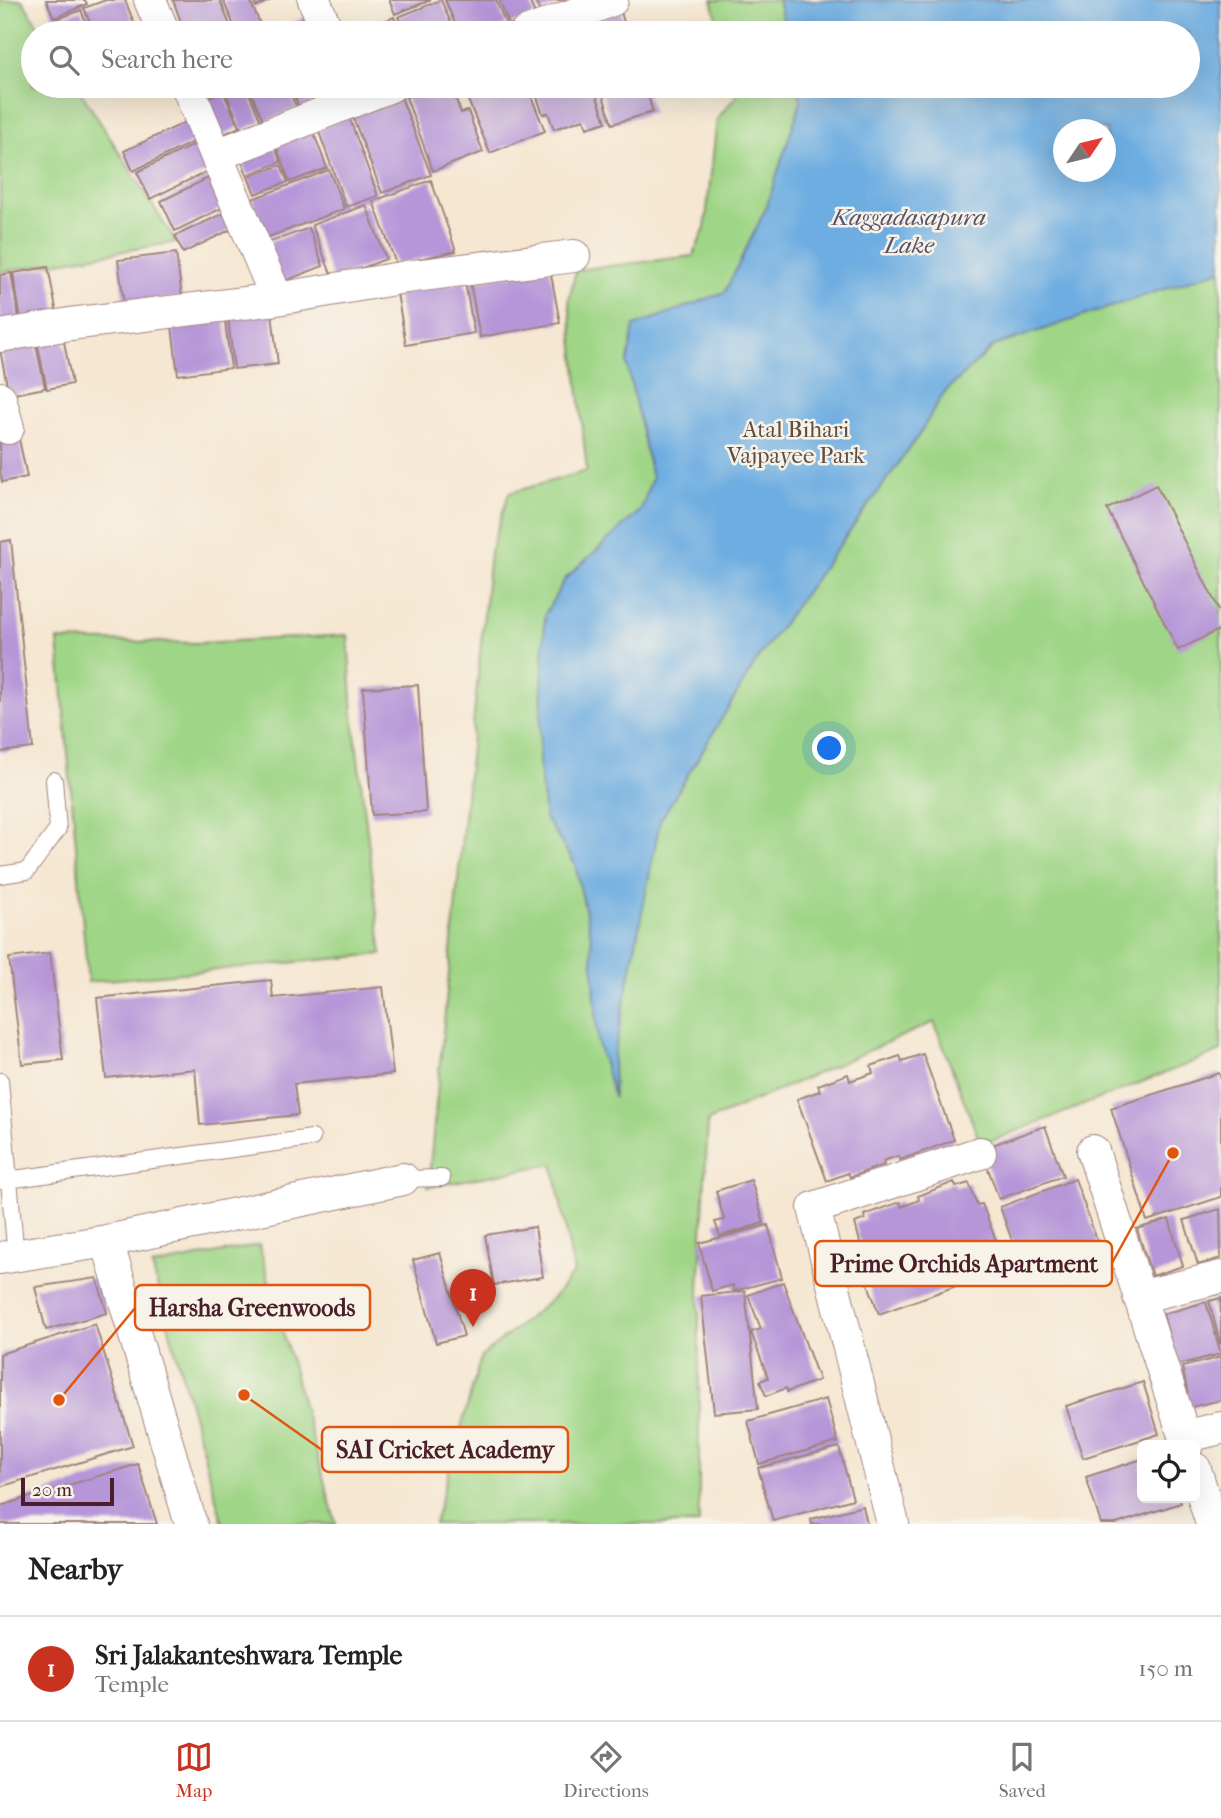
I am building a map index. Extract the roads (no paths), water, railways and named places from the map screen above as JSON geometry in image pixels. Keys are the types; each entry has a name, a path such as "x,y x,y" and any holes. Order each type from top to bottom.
{"street":[{"path":"150,0 159,21"},
{"path":"314,0 323,21"},
{"path":"557,21 612,0"},
{"path":"192,98 277,299"},
{"path":"217,155 342,98"},
{"path":"0,336 70,324 277,299 406,277 574,256"},
{"path":"1093,1152 1186,1440"},
{"path":"893,1524 814,1208 982,1161"},
{"path":"8,1257 107,1241 404,1179"},
{"path":"107,1241 191,1524"},
{"path":"1139,1297 1221,1278"},
{"path":"1189,1440 1221,1428"},
{"path":"1200,1485 1212,1524"}],"lane":[{"path":"0,875 27,871 58,829 54,780"},
{"path":"0,1081 8,1257"},
{"path":"4,1180 312,1138"},
{"path":"404,1179 442,1178"}],"water":[{"name":"Kaggadasapura Lake","path":"778,0 1221,0 1221,270 994,346 943,394 919,435 759,657 660,821 613,1060 614,1098 598,1043 591,936 575,864 545,818 539,762 545,614 565,579 641,510 652,478 627,365 634,326 725,292 766,208 800,98 1200,98 1200,21 783,21"}],"place":[{"name":"Prime Orchids Apartment","path":"1173,1153"},
{"name":"Sri Jalakanteshwara Temple","path":"473,1327"},
{"name":"SAI Cricket Academy","path":"244,1395"},
{"name":"Harsha Greenwoods","path":"59,1400"}],"park label":[{"name":"Atal Bihari Vajpayee Park","path":"796,442"}]}
